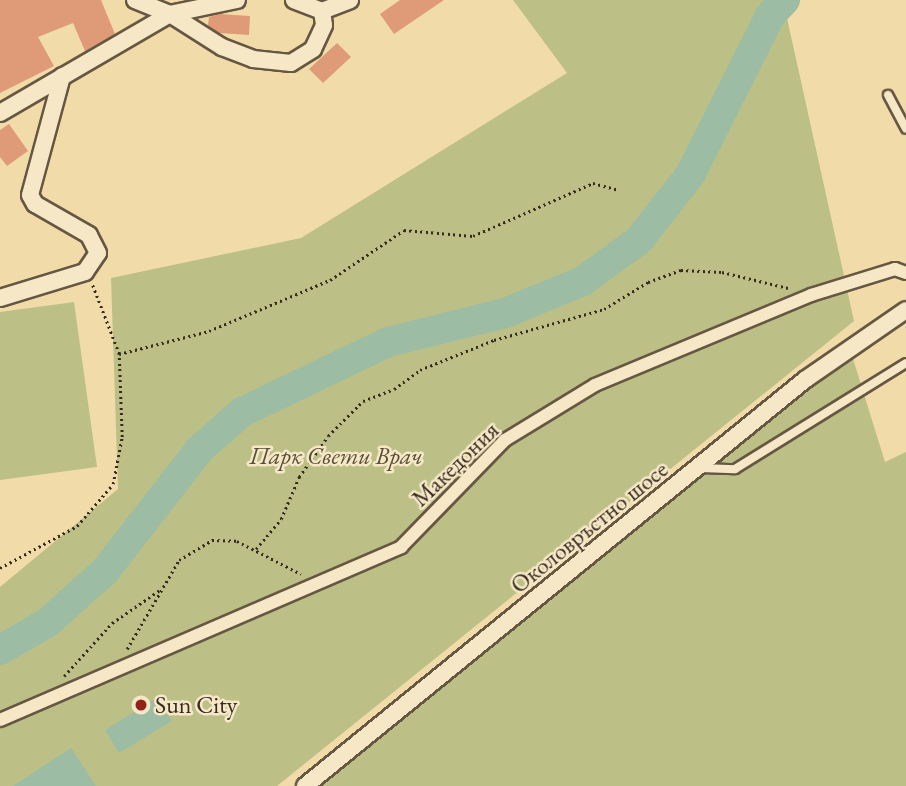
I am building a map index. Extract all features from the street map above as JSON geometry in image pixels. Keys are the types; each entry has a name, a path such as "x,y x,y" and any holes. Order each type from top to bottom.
{"street":[{"path":"135,0 170,14 222,47 253,59 291,63 305,58 319,41 322,11"},
{"path":"0,113 170,14 237,0"},
{"path":"294,0 322,11 350,0"},
{"path":"0,298 85,272 98,253 95,243 36,204 30,195 62,76"},
{"name":"Македония","path":"0,720 107,678 321,585 401,547 505,440 595,385 811,295 895,269 906,273"},
{"name":"Околовръстно шосе","path":"305,786 806,379 906,310"}],"lane":[{"path":"888,95 906,129"},
{"path":"698,468 736,469 906,363"}],"path":[{"path":"119,354 209,331 330,280 404,230 473,236 593,183 619,190"},
{"path":"256,549 281,519 299,477 328,436 363,401 394,389 420,370 494,340 604,309 648,282 681,270 722,272 811,295"},
{"path":"0,568 77,526 113,484 121,437 119,354 102,299 85,272"},
{"path":"107,678 179,561 212,540 256,549 321,585"},
{"path":"62,678 112,623 163,588"}],"green space":[{"name":"Парк Свети Врач","path":"513,0 783,0 854,321 277,786 0,786 0,587 118,489 111,278 301,238 567,73"},
{"path":"74,302 97,467 0,480 0,312"},
{"path":"850,349 885,462 906,452 906,786 305,786"}],"shaded area":[{"path":"157,698 172,721 119,753 105,730"},
{"path":"71,748 96,786 13,786"}],"building":[{"path":"0,0 101,0 115,34 85,51 73,23 38,37 54,66 0,93"},
{"path":"400,0 444,0 394,34 380,14"},
{"path":"220,14 250,16 249,35 219,33 208,26 209,17"},
{"path":"337,43 351,57 323,83 309,69"},
{"path":"9,124 28,151 7,166 0,157 0,130"}],"waterway":[{"path":"0,650 47,623 105,571 200,449 242,412 388,342 505,313 583,281 639,240 690,175 770,16 785,0"}],"place":[{"name":"Sun City","path":"141,705"}]}
